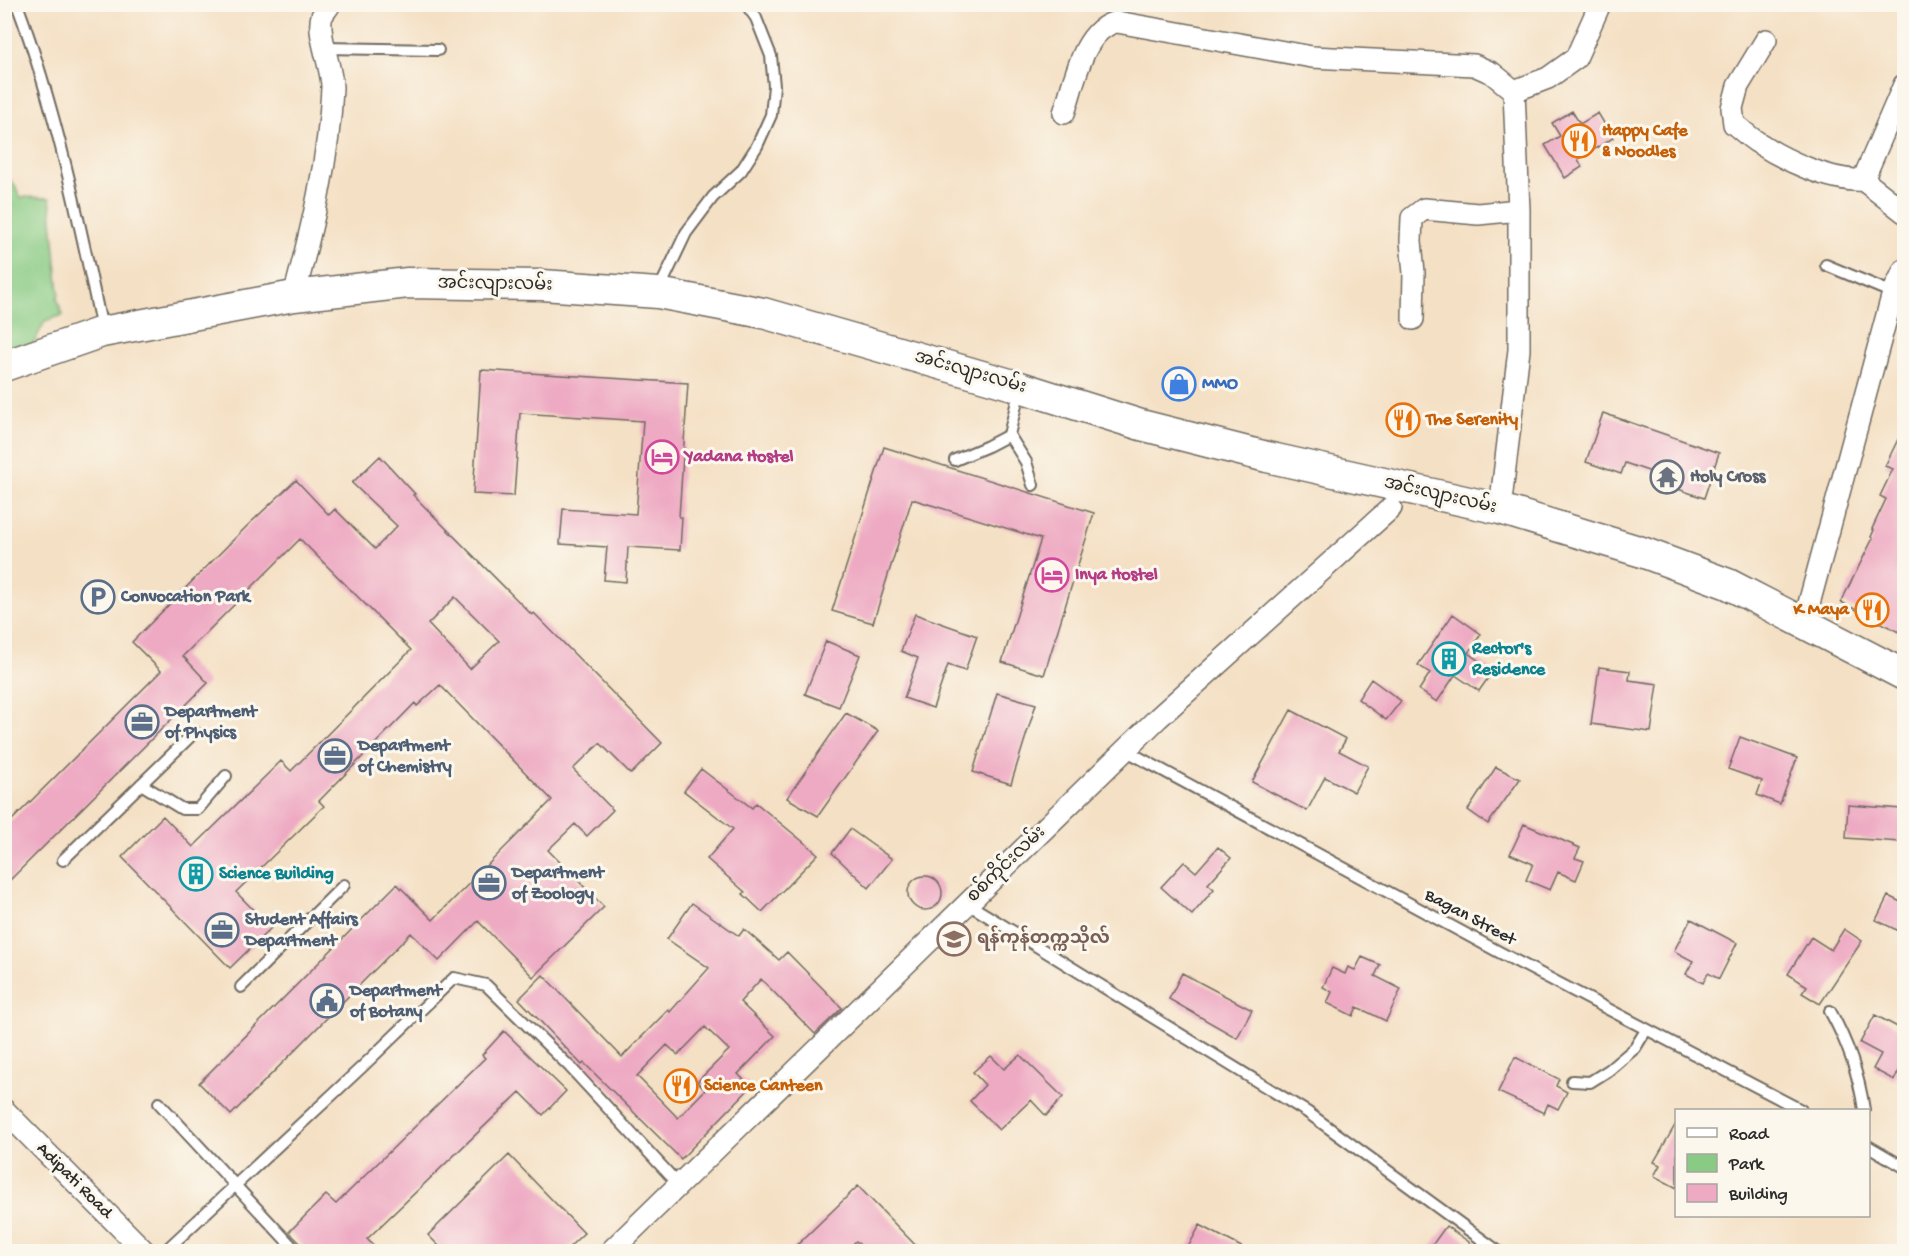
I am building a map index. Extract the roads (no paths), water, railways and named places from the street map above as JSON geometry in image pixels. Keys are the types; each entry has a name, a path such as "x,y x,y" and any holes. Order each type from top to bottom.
{"main road":[{"name":"အင်းလျားလမ်း","path":"4,366 102,332 294,296 408,283 542,285 658,292 763,313 1020,387 1141,425 1267,457 1500,509 1642,552 1728,584 1905,675"}],"street":[{"path":"1514,91 1548,78 1576,58 1600,4"},
{"path":"294,296 312,228 329,129 333,85 324,48 323,9"},
{"path":"1064,113 1091,39 1106,24 1117,22 1312,57 1474,65 1492,73 1514,91 1519,210 1519,350 1500,509"},
{"path":"1766,40 1738,86 1732,108 1734,124 1756,142 1802,166 1848,181 1863,180 1905,212"},
{"path":"1863,180 1905,85"},
{"path":"1413,319 1412,219 1424,209 1478,214 1519,210"},
{"path":"1804,622 1893,293 1905,270"},
{"name":"စစ်ကိုင်းလမ်း","path":"610,1251 1158,718 1391,508"},
{"name":"Adipati Road","path":"4,1110 145,1251"}],"lane":[{"path":"17,4 34,50 62,154 102,332"},
{"path":"658,292 686,233 713,197 741,171 757,146 771,116 774,86 771,56 756,18 746,4"},
{"path":"324,48 438,50"},
{"path":"1826,265 1893,293"},
{"path":"1020,387 1009,435 1026,462 1034,485"},
{"path":"955,460 1009,435"},
{"name":"စစ်ကိုင်းလမ်း","path":"1391,508 1413,489"},
{"path":"63,860 195,732"},
{"name":"Bagan Street","path":"1125,750 1646,1030 1799,1109"},
{"path":"141,784 182,809 198,809 226,776"},
{"path":"241,987 344,885"},
{"path":"968,904 1307,1112 1499,1251"},
{"path":"164,1251 454,978 486,985 570,1067 679,1185"},
{"path":"1830,1011 1845,1037 1853,1060 1864,1109"},
{"path":"1572,1081 1590,1082 1609,1070 1635,1048 1646,1030"},
{"path":"159,1103 297,1251"},
{"path":"1870,1146 1905,1167"}],"place":[{"name":"Happy Cafe & Noodles","path":"1579,141"},
{"name":"MMO","path":"1179,384"},
{"name":"The Serenity","path":"1403,420"},
{"name":"Yadana Hostel","path":"662,457"},
{"name":"Holy Cross","path":"1667,477"},
{"name":"Inya Hostel","path":"1052,575"},
{"name":"Convocation Park","path":"98,597"},
{"name":"K Maya","path":"1872,610"},
{"name":"Rector's Residence","path":"1449,659"},
{"name":"Department of Physics","path":"142,722"},
{"name":"Department of Chemistry","path":"335,756"},
{"name":"Science Building","path":"196,874"},
{"name":"Department of Zoology","path":"489,883"},
{"name":"Student Affairs Department","path":"222,930"},
{"name":"ရန်ကုန်တက္ကသိုလ်","path":"954,939"},
{"name":"Department of Botany","path":"327,1001"},
{"name":"Science Canteen","path":"681,1086"}]}
